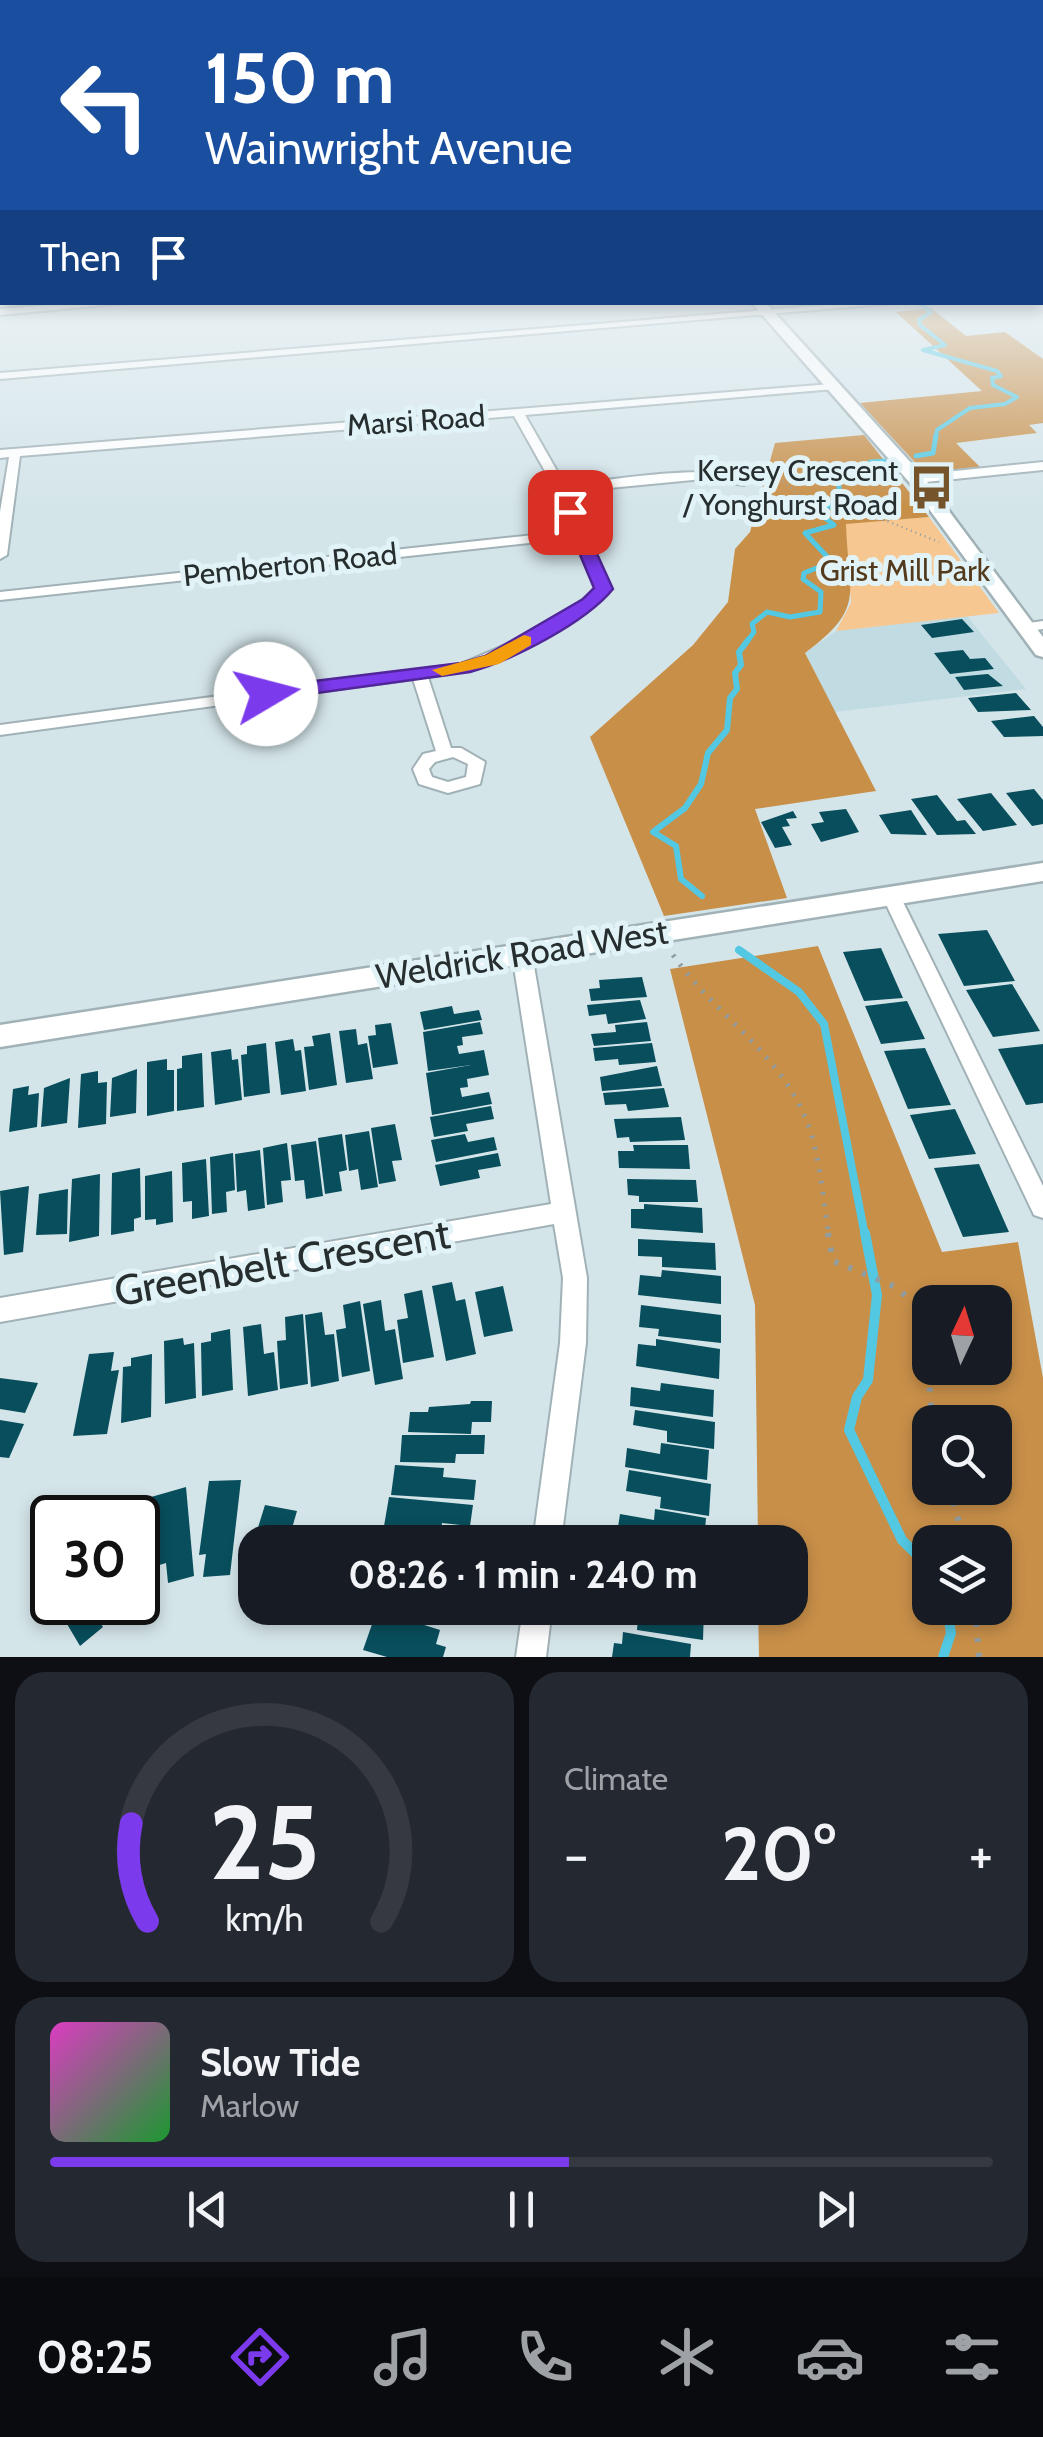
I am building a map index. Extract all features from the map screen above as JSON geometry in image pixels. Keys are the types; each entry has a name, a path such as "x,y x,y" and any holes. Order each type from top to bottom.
{"street":[{"path":"0,376 265,352"},
{"path":"801,352 916,479 1035,626 1043,651"},
{"name":"Marsi Road","path":"7,453 831,387"},
{"path":"0,730 492,660 589,603 604,589 561,489 519,414"},
{"path":"0,555 7,453"},
{"path":"916,479 1043,466"},
{"path":"561,489 702,475 744,481"},
{"name":"Pemberton Road","path":"0,596 579,534"},
{"path":"419,673 445,752"},
{"name":"Weldrick Road West","path":"0,1036 1043,872"},
{"path":"892,898 1042,1208"},
{"path":"522,954 575,1278 574,1343 548,1525"},
{"name":"Greenbelt Crescent","path":"0,1310 563,1212"},
{"path":"531,1657 536,1625"}],"path":[{"path":"744,481 782,480 818,507 886,521 950,544"},
{"path":"673,955 696,992 777,1070 804,1110 833,1261 896,1287 925,1314 931,1405"},
{"path":"976,1625 979,1657"}],"shaded area":[{"path":"940,352 1034,352 1043,359 1043,423 1029,425 1037,433 956,443 980,467 924,472 860,403 982,391"},
{"path":"864,435 929,517 846,524 850,598 838,623 805,653 876,791 755,809 787,898 664,916 590,737 693,645 728,602 735,549 750,532 775,443"},
{"path":"967,616 1026,689 835,712 805,653 836,631"},
{"path":"818,946 942,1252 1018,1242 1043,1378 1043,1657 759,1657 758,1625 808,1625 808,1525 758,1525 755,1305 670,969"}],"green space":[{"name":"Grist Mill Park","path":"929,517 999,613 836,631 851,603 845,523"}],"building":[{"path":"962,619 974,632 932,638 921,625"},
{"path":"963,650 970,659 985,658 994,669 950,674 934,653"},
{"path":"988,674 1003,686 964,690 955,677"},
{"path":"1016,693 1031,710 978,712 968,698"},
{"path":"1034,716 1043,727 1043,736 1004,737 991,721"},
{"path":"1034,789 1043,800 1043,824 1032,826 1006,793"},
{"path":"991,793 1017,825 983,831 957,799"},
{"path":"937,795 957,821 965,820 976,834 937,835 911,799"},
{"path":"846,809 859,832 821,842 811,824 824,822 819,812"},
{"path":"911,810 927,835 891,834 879,815"},
{"path":"793,811 797,818 786,819 790,826 782,827 792,845 775,848 761,822"},
{"path":"987,930 1015,981 964,986 938,934"},
{"path":"881,948 903,998 864,1001 843,952"},
{"path":"642,977 647,997 591,1001 589,989 600,988 599,980"},
{"path":"1012,984 1040,1031 993,1037 966,990"},
{"path":"640,1000 646,1019 608,1024 606,1014 589,1016 587,1005"},
{"path":"907,1001 925,1039 881,1044 865,1006"},
{"path":"452,1006 454,1014 479,1010 482,1020 424,1030 420,1012"},
{"path":"480,1022 483,1034 462,1037 463,1045 457,1046 459,1054 484,1050 489,1075 467,1079 468,1087 460,1088 462,1097 489,1092 492,1104 432,1115 426,1073 471,1065 428,1071 423,1032"},
{"path":"647,1022 651,1041 594,1046 591,1034 616,1032 615,1025"},
{"path":"391,1023 398,1064 373,1068 368,1036 376,1035 375,1025"},
{"path":"356,1029 358,1045 367,1043 373,1079 346,1083 339,1031"},
{"path":"330,1033 337,1085 309,1090 304,1047 314,1046 312,1036"},
{"path":"293,1039 295,1051 301,1050 306,1091 281,1095 275,1042"},
{"path":"266,1043 270,1093 244,1097 241,1055 247,1054 247,1046"},
{"path":"652,1043 656,1062 619,1065 618,1059 595,1061 593,1048"},
{"path":"1043,1044 1043,1103 1026,1105 998,1049"},
{"path":"925,1048 951,1105 908,1109 884,1051"},
{"path":"231,1049 232,1060 238,1059 242,1100 215,1105 211,1052"},
{"path":"202,1053 204,1107 177,1111 177,1069 182,1068 182,1056"},
{"path":"167,1059 167,1070 174,1070 174,1111 147,1116 147,1062"},
{"path":"657,1066 662,1086 602,1091 600,1077"},
{"path":"137,1069 136,1113 110,1117 112,1078"},
{"path":"98,1071 98,1083 107,1082 106,1124 78,1128 81,1074"},
{"path":"70,1078 67,1123 41,1127 44,1088"},
{"path":"29,1086 28,1095 39,1093 37,1127 9,1132 13,1089"},
{"path":"664,1088 669,1107 628,1111 626,1104 605,1105 603,1093"},
{"path":"491,1106 494,1119 466,1124 468,1131 434,1137 430,1117"},
{"path":"955,1109 976,1154 929,1159 910,1115"},
{"path":"681,1117 685,1140 630,1142 629,1137 617,1138 614,1119"},
{"path":"395,1124 402,1160 392,1161 396,1181 379,1184 371,1128"},
{"path":"369,1131 378,1187 361,1190 358,1169 349,1171 345,1135"},
{"path":"342,1134 347,1170 339,1172 342,1191 325,1194 318,1138"},
{"path":"465,1134 468,1142 494,1137 497,1150 436,1162 431,1140"},
{"path":"316,1141 323,1196 306,1199 304,1180 295,1181 291,1145"},
{"path":"287,1143 291,1180 281,1181 283,1202 267,1205 263,1148"},
{"path":"633,1145 688,1145 690,1169 619,1168 618,1151 634,1151"},
{"path":"260,1150 265,1208 248,1211 246,1190 237,1192 235,1154"},
{"path":"233,1153 235,1190 226,1192 227,1212 212,1214 210,1157"},
{"path":"498,1153 501,1166 478,1170 480,1178 440,1186 435,1165"},
{"path":"206,1159 209,1216 192,1219 192,1201 183,1202 182,1163"},
{"path":"979,1164 1009,1232 963,1237 934,1168"},
{"path":"140,1168 141,1217 134,1219 134,1231 111,1235 112,1173"},
{"path":"172,1171 173,1222 156,1225 156,1219 145,1220 145,1176"},
{"path":"100,1174 99,1236 69,1242 72,1179"},
{"path":"627,1179 696,1180 698,1202 639,1202 639,1196 628,1195"},
{"path":"29,1186 23,1252 4,1255 0,1191"},
{"path":"68,1189 67,1234 36,1235 39,1194"},
{"path":"644,1204 702,1208 703,1233 631,1228 631,1209 644,1209"},
{"path":"638,1239 715,1243 716,1270 662,1267 662,1257 638,1256"},
{"path":"662,1270 721,1276 721,1304 638,1295 640,1275 661,1277"},
{"path":"452,1282 456,1301 465,1299 476,1354 446,1361 432,1286"},
{"path":"503,1286 513,1331 484,1337 475,1292"},
{"path":"422,1290 434,1357 403,1363 397,1320 408,1318 404,1294"},
{"path":"381,1300 385,1331 395,1329 403,1379 375,1385 363,1304"},
{"path":"360,1301 370,1371 342,1377 336,1330 346,1328 343,1305"},
{"path":"641,1305 721,1315 721,1343 658,1336 659,1329 639,1327"},
{"path":"322,1312 325,1335 334,1334 339,1381 311,1387 305,1315"},
{"path":"303,1314 308,1384 280,1389 277,1341 286,1340 285,1317"},
{"path":"261,1324 264,1354 274,1352 278,1390 248,1396 243,1327"},
{"path":"230,1329 233,1390 202,1396 201,1343 211,1341 211,1333"},
{"path":"183,1338 184,1345 194,1343 196,1398 165,1404 164,1341"},
{"path":"656,1339 720,1349 719,1379 636,1366 638,1344 656,1346"},
{"path":"114,1352 111,1371 119,1370 107,1434 73,1436 89,1354"},
{"path":"152,1354 151,1417 121,1423 123,1367 131,1366 131,1358"},
{"path":"0,1378 38,1383 25,1413 0,1409"},
{"path":"661,1383 714,1390 713,1417 630,1406 631,1387 660,1391"},
{"path":"492,1401 491,1422 472,1422 471,1434 408,1432 410,1412 428,1412 429,1407"},
{"path":"635,1410 715,1422 714,1449 667,1442 667,1431 633,1425"},
{"path":"0,1420 24,1424 9,1458 0,1457"},
{"path":"402,1435 485,1435 484,1454 456,1454 455,1463 400,1462"},
{"path":"661,1443 709,1450 707,1480 625,1467 627,1448 660,1454"},
{"path":"395,1465 444,1468 443,1477 476,1480 474,1500 391,1495"},
{"path":"629,1470 711,1484 709,1516 660,1508 661,1497 626,1491"},
{"path":"241,1480 230,1575 203,1577 206,1554 199,1555 209,1481"},
{"path":"186,1487 194,1576 168,1583 166,1563 160,1565 158,1495"},
{"path":"389,1497 473,1505 470,1525 384,1525"},
{"path":"265,1505 297,1511 293,1525 259,1525"},
{"path":"655,1509 706,1518 705,1525 618,1525 620,1514 654,1520"},
{"path":"68,1625 102,1625 103,1627 80,1646"},
{"path":"372,1625 424,1625 440,1630 436,1644 446,1647 443,1657 387,1657 363,1650"},
{"path":"637,1625 703,1625 703,1640 637,1630"},
{"path":"623,1632 691,1644 690,1657 612,1657 614,1643 622,1644"}],"waterway":[{"path":"931,352 997,371 1001,376 992,378 993,385 1017,397 1005,404 970,408 937,430 936,437"},
{"path":"916,456 933,453 936,435"},
{"path":"746,643 754,632 752,624 767,612 790,617 820,612 821,592 803,579 804,573 832,562 805,533 834,525 820,514 839,499 839,479 871,462 885,461"},
{"path":"702,896 681,879 676,846 653,832 685,808 701,784 708,753 727,730 730,698 737,689 735,673 741,665 739,652 748,640"},
{"path":"739,950 799,992 824,1024 865,1236"},
{"path":"865,1233 877,1295 868,1380 857,1397 849,1430 902,1540 912,1550"},
{"path":"943,1657 950,1625"}],"slow traffic":[{"path":"442,670 492,660 524,641"}],"place":[{"name":"Kersey Crescent / Yonghurst Road","path":"931,488"}],"route":[{"path":"266,694 463,668 492,660 589,603 604,589 570,512"}]}
